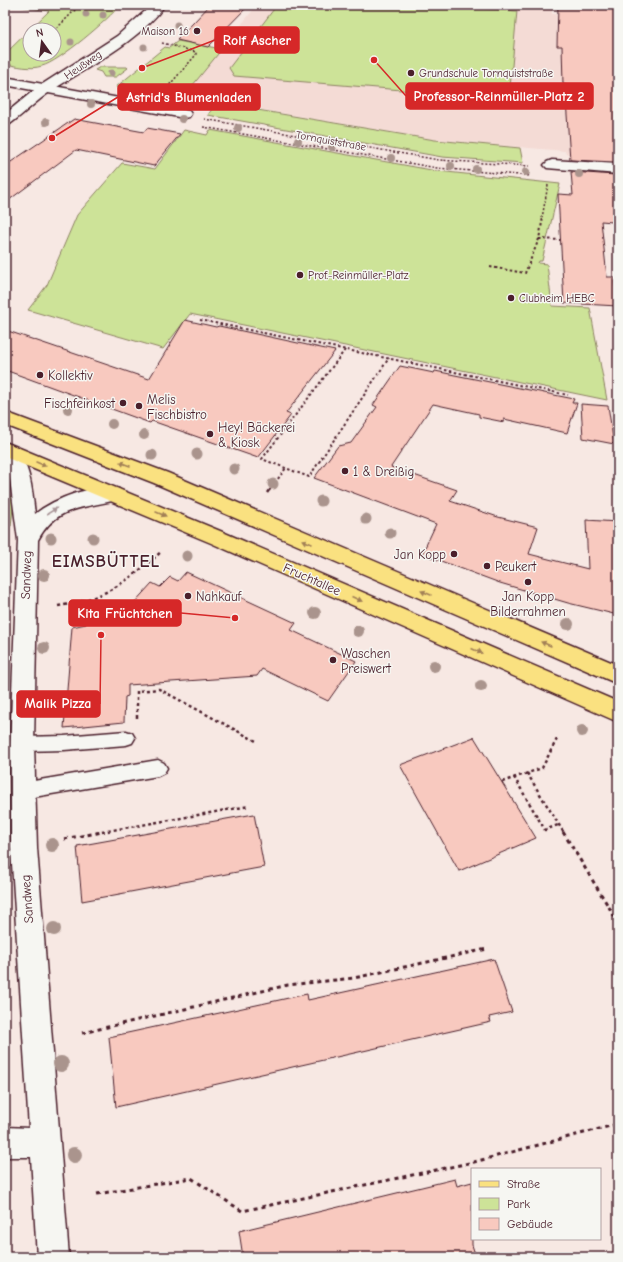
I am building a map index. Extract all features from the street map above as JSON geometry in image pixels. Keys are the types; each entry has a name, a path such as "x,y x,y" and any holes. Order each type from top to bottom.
{"main road":[{"path":"5,418 161,478 618,675"},
{"name":"Fruchtallee","path":"5,451 112,494 618,712"}],"street":[{"name":"Heußweg","path":"5,121 47,88 68,76 120,39 159,5"},
{"path":"5,81 184,114"},
{"path":"552,165 618,169"},
{"name":"Sandweg","path":"5,451 17,467 28,540 22,791 24,848 52,1257"},
{"name":"Sandweg","path":"28,540 32,529 50,511 75,500 112,494"},
{"path":"5,1142 45,1143"}],"lane":[{"path":"22,744 55,744 126,738"},
{"path":"22,791 158,768"}],"path":[{"path":"62,23 80,5"},
{"path":"161,94 196,56 196,52 162,43"},
{"name":"Tornquiststraße","path":"184,114 439,160 512,166 552,165"},
{"path":"203,127 437,168 532,176"},
{"path":"490,266 525,273 539,239 548,184"},
{"path":"539,239 560,240"},
{"path":"200,320 568,395"},
{"path":"345,350 262,459 309,477 389,358"},
{"path":"267,493 286,468"},
{"path":"58,606 78,604 98,598 117,589 134,577 162,551"},
{"path":"138,725 137,691 159,689 256,741"},
{"path":"502,782 542,768 557,739"},
{"path":"527,773 618,922"},
{"path":"514,777 545,830 558,825"},
{"path":"64,839 249,806"},
{"path":"82,1033 288,985 354,978 487,949"},
{"path":"97,1194 191,1178 242,1211 466,1164 618,1124"}],"shaded area":[{"name":"Grundschule Tornquiststraße","path":"257,5 523,5 552,7 552,14 618,20 618,157 566,154 565,151 435,140 184,96"}],"green space":[{"path":"13,5 120,5 106,20 62,56 62,22 38,22 49,11"},
{"path":"277,5 435,5 517,11 509,99 234,76 229,68"},
{"path":"22,37 22,62 52,62 33,68 5,64 5,54"},
{"path":"178,41 222,49 184,96 170,99 127,93 116,87 165,47 169,48"},
{"path":"100,67 128,68 116,77 104,77 101,72 95,70"},
{"path":"216,103 435,140 520,148 523,163 442,157 208,115"},
{"name":"Prof.-Reinmüller-Platz","path":"184,130 207,135 210,130 437,171 560,184 542,261 539,261 538,263 547,264 552,306 590,308 607,400 190,314 163,349 28,310 47,285 77,215 122,163 155,169"},
{"path":"5,495 14,499 11,526 5,527"}],"building":[{"path":"210,5 249,5 208,47 177,40"},
{"path":"558,5 618,5 618,153 616,162 570,160 565,84 563,84 562,46 557,46"},
{"path":"74,119 144,132 147,128 180,134 154,166 76,150 5,203 5,166"},
{"path":"571,172 616,175 613,222 601,221 607,277 614,277 618,306 564,303 558,194 573,195"},
{"path":"185,320 335,351 286,413 291,415 258,458 152,421 150,423 5,370 5,330 149,379"},
{"path":"400,366 434,373 435,371 574,399 572,403 577,403 567,433 504,419 504,422 479,417 479,414 433,404 391,467 457,490 450,501 498,517 538,527 529,554 588,569 586,520 618,522 618,615 568,603 500,583 422,554 436,524 314,478 338,446 351,443 377,407 373,405"},
{"path":"581,404 608,406 614,444 583,438"},
{"path":"186,572 296,623 291,630 356,661 328,701 262,669 257,676 128,685 128,696 125,697 124,722 64,728 72,627 86,624 86,616 98,614 97,607 133,604 152,583 160,587 170,577 178,581"},
{"path":"474,737 536,838 459,871 400,765"},
{"path":"254,814 264,867 82,901 77,846"},
{"path":"494,959 512,1012 489,1017 491,1022 116,1107 109,1037 307,994 308,1000"},
{"path":"455,1179 457,1186 471,1182 471,1240 476,1257 243,1257 239,1231"}],"place":[{"name":"Maison 16","path":"197,31"},
{"name":"Professor-Reinmüller-Platz 2","path":"374,60"},
{"name":"Rolf Ascher","path":"142,68"},
{"name":"Grundschule Tornquiststraße","path":"411,73"},
{"name":"Astrid's Blumenladen","path":"52,138"},
{"name":"Prof.-Reinmüller-Platz","path":"300,275"},
{"name":"Clubheim HEBC","path":"511,298"},
{"name":"Kollektiv","path":"40,375"},
{"name":"Fischfeinkost","path":"123,403"},
{"name":"Melis Fischbistro","path":"139,406"},
{"name":"Hey! Bäckerei & Kiosk","path":"210,434"},
{"name":"1 & Dreißig","path":"345,471"},
{"name":"Jan Kopp","path":"454,554"},
{"name":"Peukert","path":"487,566"},
{"name":"Jan Kopp Bilderrahmen","path":"528,582"},
{"name":"Nahkauf","path":"188,596"},
{"name":"Kita Früchtchen","path":"235,618"},
{"name":"Malik Pizza","path":"101,635"},
{"name":"Waschen Preiswert","path":"333,660"}],"district":[{"name":"EIMSBÜTTEL","path":"106,561"}]}
